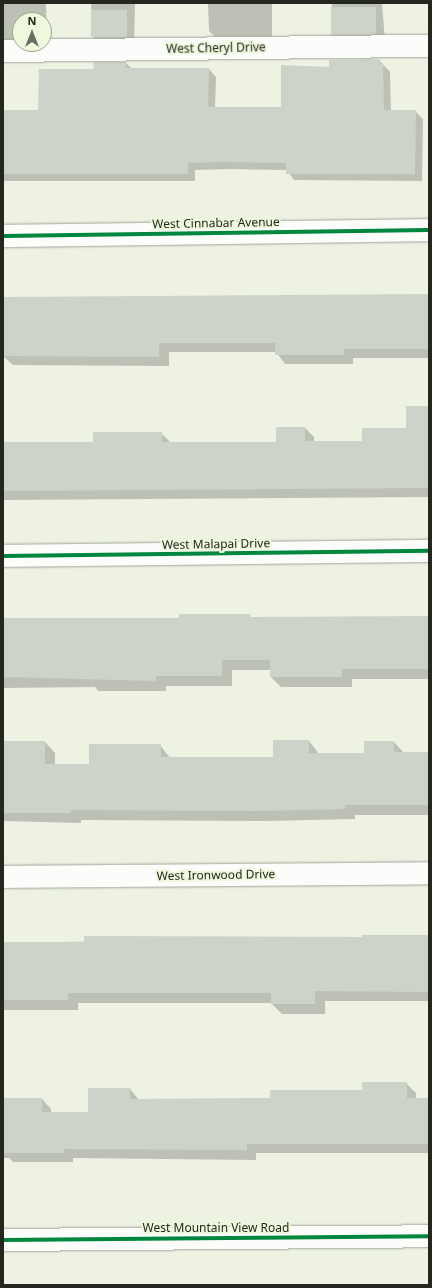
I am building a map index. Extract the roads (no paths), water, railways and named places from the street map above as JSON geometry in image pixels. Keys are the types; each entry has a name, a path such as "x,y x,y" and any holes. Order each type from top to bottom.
{"street":[{"name":"West Cheryl Drive","path":"3,51 429,46"},
{"name":"West Cinnabar Avenue","path":"3,236 429,230"},
{"name":"West Malapai Drive","path":"3,556 429,551"},
{"name":"West Ironwood Drive","path":"3,877 429,873"},
{"name":"West Mountain View Road","path":"3,1240 429,1236"}]}
